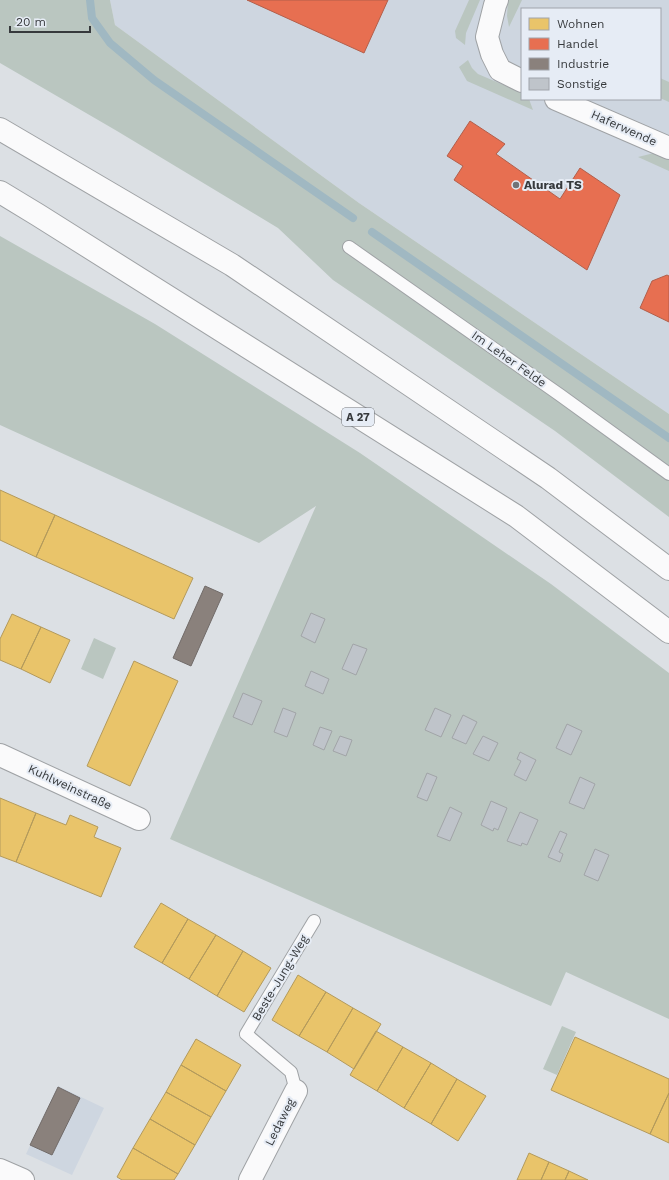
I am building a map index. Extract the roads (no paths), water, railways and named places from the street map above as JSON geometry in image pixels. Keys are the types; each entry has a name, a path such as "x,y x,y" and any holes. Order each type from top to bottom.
{"main road":[{"path":"497,0 494,5 487,37 492,54 500,70 521,80"},
{"name":"Haferwende","path":"558,100 669,148"},
{"path":"0,129 232,265 548,478 669,569"},
{"name":"A 27","path":"0,192 516,516 669,632"},
{"name":"Kuhlweinstraße","path":"0,755 139,819"},
{"name":"Ledaweg","path":"250,1180 296,1090"},
{"path":"0,1170 23,1180"}],"lane":[{"name":"Im Leher Felde","path":"349,246 669,474"},
{"name":"Beste-Jung-Weg","path":"246,1034 314,922"},
{"name":"Ledaweg","path":"246,1034 291,1072 296,1090"}],"waterway":[{"path":"90,0 92,18 110,43 154,80 353,218"},
{"path":"372,232 669,438"}],"place":[{"name":"Alurad TS","path":"516,185"}]}
